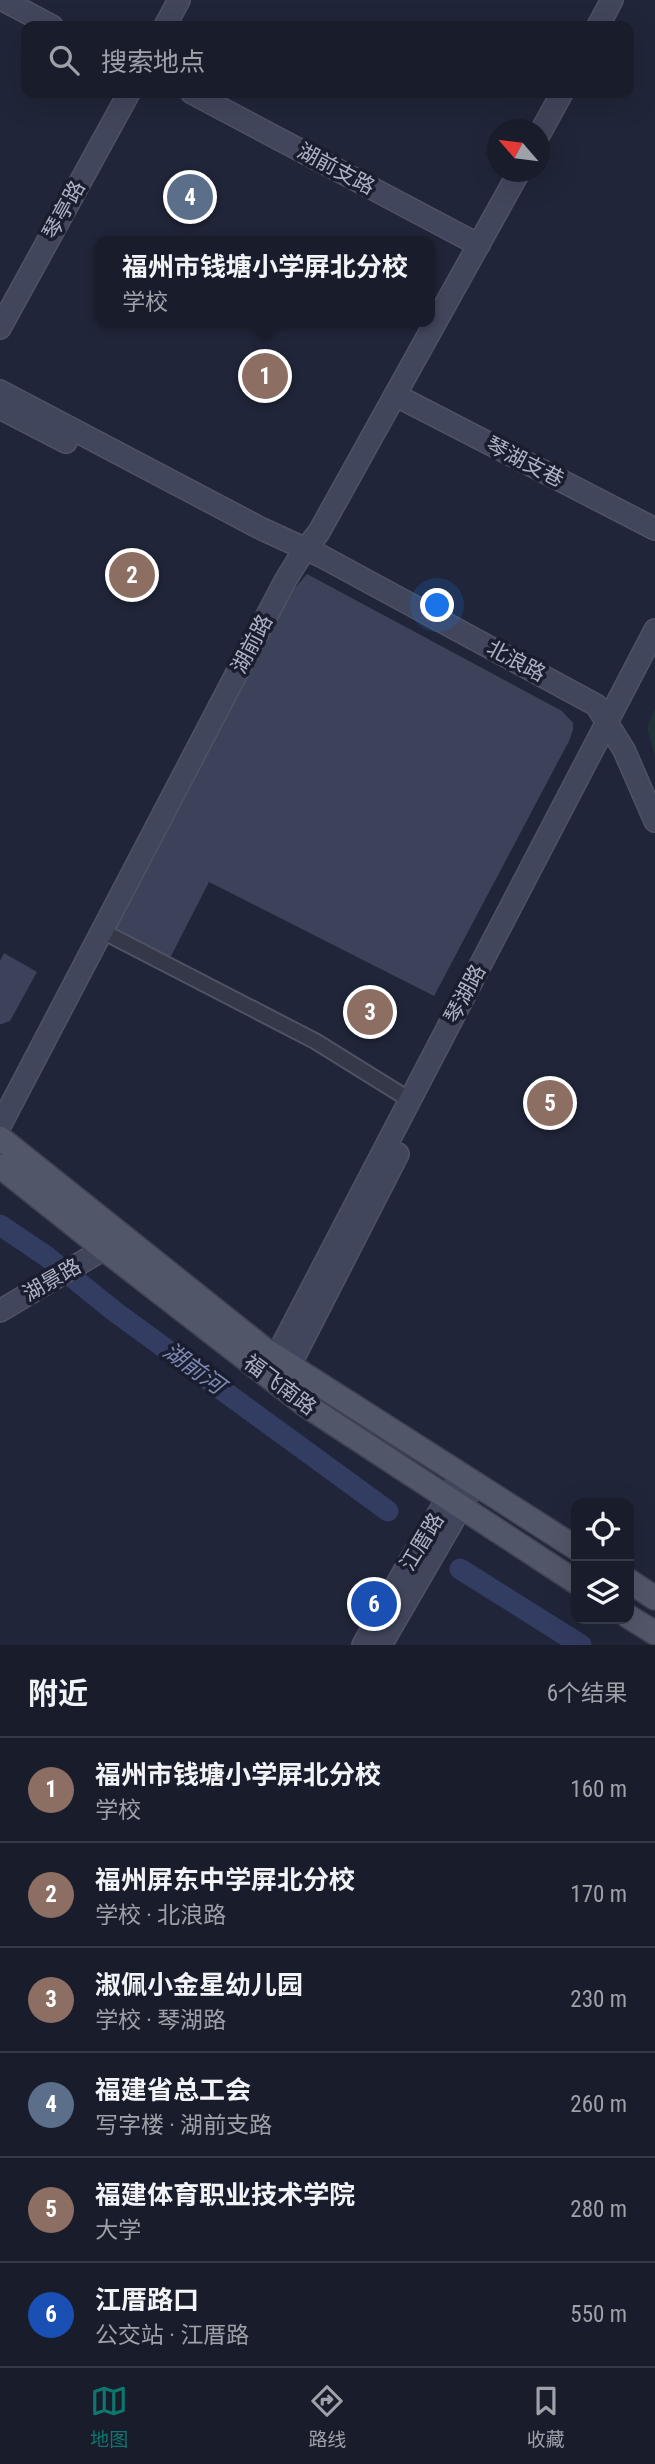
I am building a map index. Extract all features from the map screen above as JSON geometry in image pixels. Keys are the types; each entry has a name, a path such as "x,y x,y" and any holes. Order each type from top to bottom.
{"main road":[{"name":"福飞南路","path":"0,1138 282,1362 571,1545"},
{"name":"福飞南路","path":"0,1166 304,1404 571,1579"},
{"path":"634,1584 655,1598"},
{"path":"634,1620 655,1633"}],"street":[{"path":"3,0 43,21"},
{"path":"168,21 179,0"},
{"path":"601,21 612,0"},
{"name":"琴亭路","path":"0,328 126,98"},
{"name":"湖前支路","path":"201,98 479,245"},
{"path":"548,119 559,98"},
{"name":"湖前路","path":"435,324 514,182"},
{"name":"湖前路","path":"0,1126 102,931 433,327"},
{"name":"北浪路","path":"0,391 596,705 611,727 655,821"},
{"name":"琴湖支巷","path":"395,395 655,530"},
{"name":"北浪路","path":"0,408 279,551 309,553"},
{"name":"琴湖路","path":"282,1362 410,1100 611,727 655,630"},
{"path":"282,1362 611,727 655,655"},
{"path":"102,931 316,1041 410,1100"},
{"name":"湖景路","path":"0,1311 104,1250"},
{"name":"江厝路","path":"381,1645 468,1479"},
{"name":"江厝路","path":"363,1645 408,1564 454,1502"}],"shaded area":[{"path":"655,708 655,757 647,728"}],"building":[{"path":"307,574 562,711 573,723 569,741 434,996 209,882 169,960 114,932 283,602"},
{"path":"4,953 37,972 10,1021 0,1024 0,961"}],"waterway":[{"name":"湖前河","path":"0,1225 46,1256 114,1311 388,1511"},
{"name":"湖前河","path":"460,1569 581,1645"}],"place":[{"name":"福建省总工会","path":"190,197"},
{"name":"福州市钱塘小学屏北分校","path":"265,376"},
{"name":"福州屏东中学屏北分校","path":"132,575"},
{"name":"淑佩小金星幼儿园","path":"370,1012"},
{"name":"福建体育职业技术学院","path":"550,1103"},
{"name":"江厝路口","path":"374,1604"}]}
